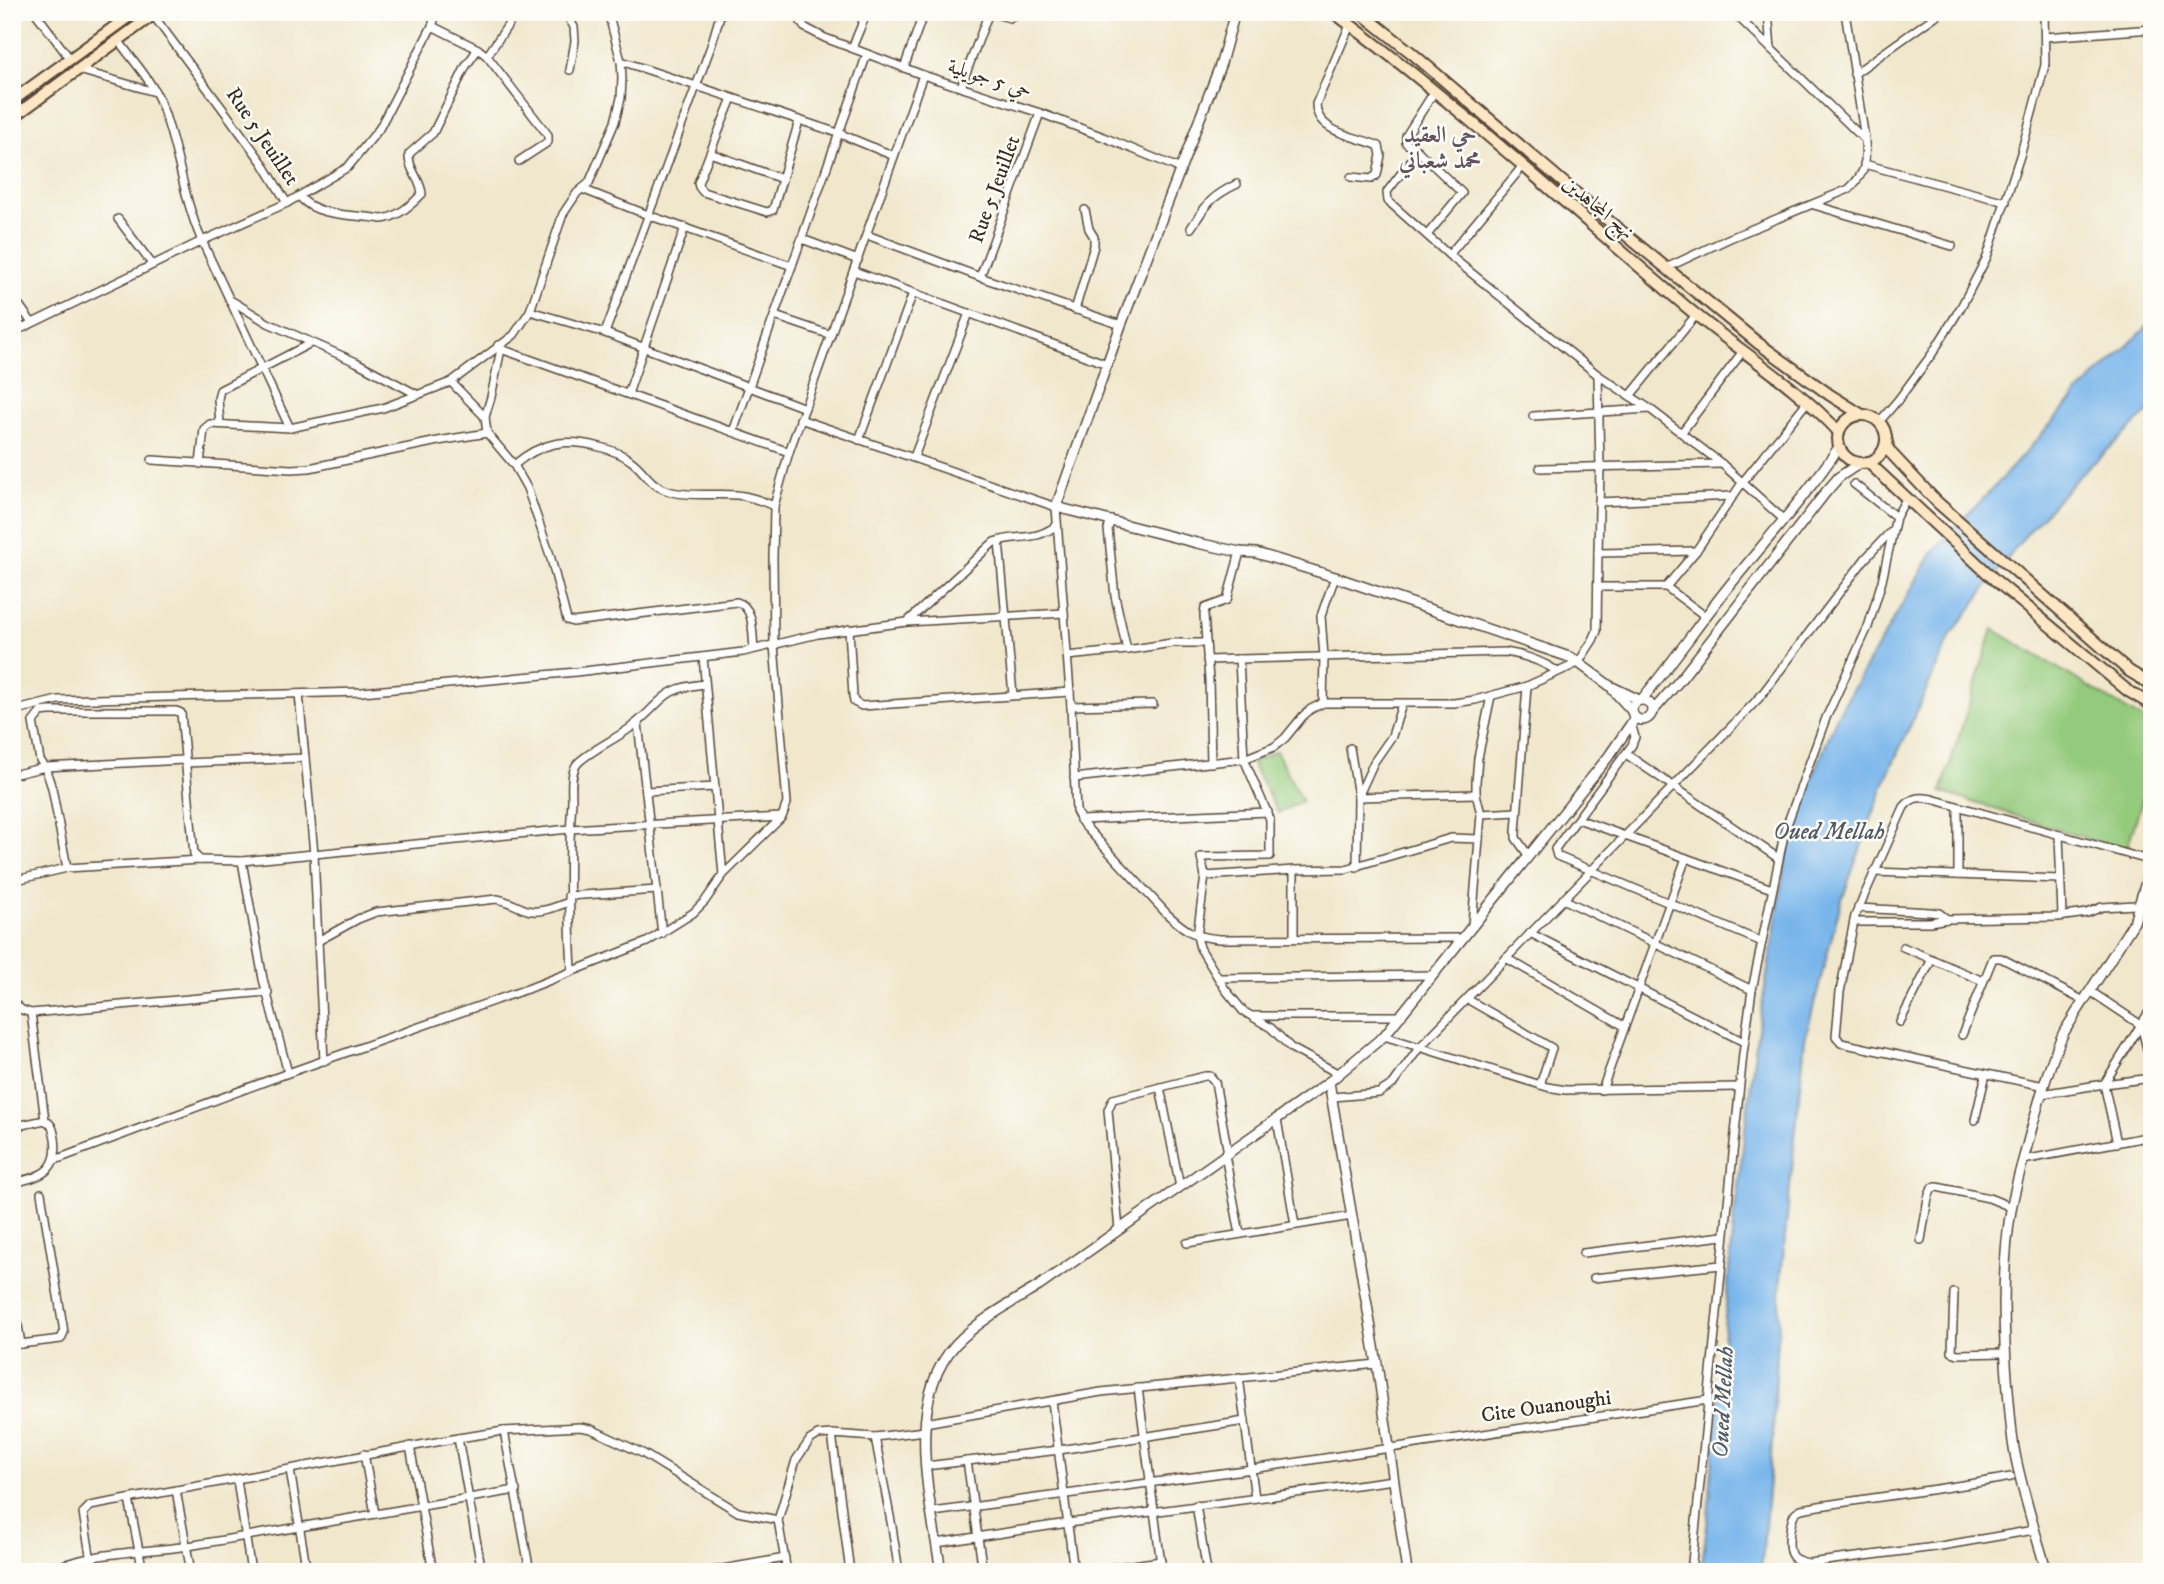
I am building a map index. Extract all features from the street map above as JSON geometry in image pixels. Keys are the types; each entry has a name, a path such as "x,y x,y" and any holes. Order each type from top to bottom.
{"main road":[{"path":"12,101 135,12"},
{"name":"نهج المجاهدين","path":"1333,12 1434,92 1696,315 1807,402 1839,432"},
{"name":"نهج المجاهدين","path":"1360,12 1666,268 1796,372 1862,415"},
{"path":"12,118 155,13"},
{"path":"2152,685 2129,671 1937,502 1889,451 1883,426 1879,422 1862,415 1847,420 1839,432 1839,447 1847,458 1864,463 1995,580 2128,691 2152,705"},
{"path":"1864,463 1881,454 1886,438"}],"street":[{"path":"35,12 70,59"},
{"path":"287,203 348,167 379,129 437,12"},
{"path":"487,56 509,22 519,12"},
{"path":"565,12 574,27 575,41 570,70"},
{"path":"605,333 711,46 721,12"},
{"name":"حي 5 جويلية","path":"795,12 804,27 813,33 923,75 1040,113 1181,169"},
{"path":"852,48 867,12"},
{"path":"904,68 924,12"},
{"path":"961,87 989,12 1010,18 1021,12"},
{"path":"1733,12 1865,139"},
{"path":"1768,12 1772,49"},
{"path":"1666,268 1730,238 1849,189 1862,176 1865,139 1845,12"},
{"path":"1879,422 1932,354 1987,257 2006,202 2045,65 2044,12"},
{"name":"Rue 5 Jeuillet","path":"12,333 152,264 287,203 254,151 155,13"},
{"path":"1854,74 1938,13"},
{"path":"1236,14 1221,62 1121,325 1056,507 1076,811 1080,820 1167,914 1197,936 1220,939 1462,938"},
{"path":"200,464 204,429 210,424 290,428 356,415 418,396 451,382 514,335 530,311 563,214 593,175 615,122 621,98 621,61 609,15"},
{"path":"1350,25 1316,104 1318,116 1326,126 1379,146 1381,151 1377,175 1374,178 1351,177"},
{"path":"432,26 487,56 548,135 548,142 519,161"},
{"path":"2045,37 2152,29"},
{"path":"118,40 156,92 168,124 194,223 290,428"},
{"path":"300,197 304,202 323,211 382,219 416,201 422,194 422,185 411,170 409,154 433,134 466,66 478,49"},
{"path":"733,432 867,54"},
{"path":"621,61 838,133 894,156"},
{"path":"79,70 156,92"},
{"path":"12,1183 38,1177 55,1160 572,971 662,934 694,913 723,875 782,817 787,803 774,645 774,506 800,419 923,75"},
{"path":"1427,235 1462,193 1406,143 1406,136 1434,92"},
{"path":"732,98 698,183 703,192 770,211 774,208 799,121"},
{"name":"Rue 5 Jeuillet","path":"980,277 1040,113"},
{"path":"1418,151 1386,195 1388,201 1449,255 1598,375 1650,409 1722,464 1783,519"},
{"path":"710,153 782,178"},
{"path":"1864,164 2006,202"},
{"path":"1449,255 1522,167"},
{"path":"1191,228 1207,203 1237,184"},
{"path":"582,189 792,266"},
{"path":"1813,205 1952,246"},
{"path":"1075,310 1094,246 1094,237 1089,229 1085,210"},
{"path":"118,219 152,264"},
{"path":"628,394 685,227"},
{"path":"867,235 1121,325"},
{"path":"802,239 858,260"},
{"path":"854,271 1107,364"},
{"path":"859,440 913,293"},
{"path":"12,295 33,323"},
{"path":"232,301 268,323 356,362 418,396"},
{"path":"530,311 605,333 805,408"},
{"path":"914,457 969,313"},
{"path":"1630,396 1696,315"},
{"path":"775,316 831,335"},
{"path":"220,424 220,390 311,343"},
{"path":"499,347 789,452"},
{"path":"499,347 485,417 487,433 514,464 527,488 550,555 567,620 573,622 745,604 749,610 754,649"},
{"path":"1682,432 1743,351"},
{"path":"1074,778 1244,759 1274,747 1303,716 1323,703 1454,703 1527,686 1575,661 1597,631 1601,467 1598,375"},
{"path":"451,382 485,417"},
{"path":"1666,587 1696,551 1742,483 1807,402"},
{"path":"1533,416 1650,409"},
{"path":"800,419 1056,507 1240,552 1256,553 1335,577 1575,661 1610,686 1648,702 1652,712"},
{"path":"152,460 309,468 487,433"},
{"path":"514,464 538,448 572,441 621,454 633,461 646,478 670,492 688,495 738,495 774,506"},
{"path":"1762,942 1557,856 1555,849 1632,745 1635,737 1633,704 1641,700 1704,617 1814,484 1839,447"},
{"path":"1610,686 1633,717 1644,720 1680,680 1826,492 1839,477 1864,463"},
{"path":"1540,468 1722,464"},
{"path":"1854,484 1896,517"},
{"path":"1599,502 1733,496"},
{"path":"1691,1572 1744,1042 1778,858 1785,830 1826,718 1868,627 1882,581 1896,517 1906,499"},
{"path":"1111,520 1108,529 1115,596 1127,650"},
{"path":"907,622 994,542 1037,537 1057,525"},
{"path":"1333,1097 1379,1093 1393,1084 1419,1048 1759,698 1866,559 1894,529"},
{"path":"999,541 1013,695"},
{"path":"1598,553 1696,551"},
{"path":"1210,763 1204,615 1205,608 1227,600 1240,552"},
{"path":"1323,703 1321,616 1335,577"},
{"path":"1598,587 1666,587 1704,617"},
{"path":"12,711 58,700 362,692 703,657 774,645 818,634 907,622 1064,613"},
{"path":"849,629 853,696 858,705 1070,692"},
{"path":"1067,656 1172,643 1206,643"},
{"path":"1207,660 1505,652 1524,654 1557,671"},
{"path":"703,657 723,875"},
{"path":"1239,659 1244,759 1268,812 1271,827 1269,871"},
{"path":"572,971 568,899 575,767 638,723 665,695 675,689 705,684"},
{"path":"1527,686 1517,838 1528,855"},
{"path":"299,694 314,854 324,1061"},
{"path":"1472,925 1481,814 1476,794 1478,758 1491,696"},
{"path":"1071,706 1153,704"},
{"path":"1358,797 1374,762 1392,736 1402,704"},
{"path":"67,869 52,788 46,767 40,760 33,722 41,712 181,713 194,854 200,860"},
{"path":"941,1572 926,1466 925,1427 934,1378 942,1362 966,1334 1329,1082 1384,1036 1609,755 1633,717"},
{"path":"638,723 662,934"},
{"path":"1350,748 1358,797 1357,867"},
{"path":"1626,754 1778,858"},
{"path":"12,775 46,767 305,758"},
{"path":"646,791 715,787"},
{"path":"1358,797 1476,794"},
{"path":"2047,1572 2015,1453 2004,1353 2005,1271 2011,1207 2042,1090 2064,1032 2134,922 2152,862 1921,797 1910,800 1904,807 1858,908 1837,1013 1837,1040 1986,1074 2042,1090 2152,1078"},
{"path":"1958,807 1958,875"},
{"path":"1080,820 1268,812"},
{"path":"1481,814 1517,812"},
{"path":"12,881 67,869 200,860 242,861 570,829 782,817"},
{"path":"1578,819 1772,889"},
{"path":"2059,835 2062,916"},
{"path":"1205,876 1357,867 1451,838 1479,839"},
{"path":"1270,856 1201,857 1205,876 1197,936 1200,948 1239,1007 1270,1028 1292,1048 1339,1074"},
{"path":"1602,1090 1686,858"},
{"path":"242,861 263,979 288,1073"},
{"path":"1294,870 1294,937"},
{"path":"1874,872 2060,879"},
{"path":"318,941 376,912 497,899 509,901 524,910 534,911 557,907 568,899 657,890"},
{"path":"1563,899 1752,990"},
{"path":"1854,922 1930,922 1947,919 2062,916 2087,913 2102,907 2152,904"},
{"path":"1858,908 1939,913 1947,919"},
{"path":"1530,933 1744,1042"},
{"path":"1903,947 1983,981"},
{"path":"1962,1035 1993,958 1998,957 2084,1001"},
{"path":"1506,958 1624,1026"},
{"path":"1900,1021 1932,959"},
{"path":"1219,978 1433,975"},
{"path":"2090,991 2141,1025 2148,1035 2152,1069"},
{"path":"12,1003 31,1013 268,992"},
{"path":"1467,999 1550,1045 1551,1054 1540,1085"},
{"path":"2116,1143 2104,1084 2152,1007"},
{"path":"31,1013 45,1120 53,1127 55,1160"},
{"path":"1250,1016 1402,1016"},
{"path":"1384,1036 1540,1085 1566,1090 1739,1087"},
{"path":"1975,1121 1986,1074"},
{"path":"1119,1230 1108,1110 1110,1103 1121,1096 1205,1076 1213,1078 1240,1234"},
{"path":"1329,1082 1377,1364 1407,1572"},
{"path":"1160,1087 1180,1187"},
{"path":"1277,1119 1295,1225"},
{"path":"12,1128 45,1120"},
{"path":"2023,1160 2152,1136"},
{"path":"1921,1240 1927,1198 1932,1188 1971,1193 2011,1207"},
{"path":"12,1288 16,1344 61,1339 64,1332 41,1193"},
{"path":"1187,1243 1352,1216"},
{"path":"1583,1254 1723,1236"},
{"path":"1594,1278 1721,1265"},
{"path":"1954,1293 1952,1352 2004,1353"},
{"path":"787,1572 778,1520 796,1460 810,1440 818,1435 875,1437 1101,1392 1377,1364"},
{"path":"1239,1377 1255,1498"},
{"path":"1138,1388 1162,1572"},
{"name":"Cite Ouanoughi","path":"933,1512 1251,1469 1708,1400"},
{"path":"1052,1401 1074,1572"},
{"path":"926,1466 1059,1451 1245,1421"},
{"path":"93,1572 83,1513 90,1506 364,1454 504,1431 561,1427 590,1429 644,1454 731,1508 778,1520"},
{"path":"504,1431 530,1572"},
{"path":"832,1434 850,1572"},
{"path":"875,1437 898,1572"},
{"path":"458,1438 482,1572"},
{"path":"410,1446 433,1572"},
{"path":"364,1454 375,1514"},
{"path":"967,1461 983,1572"},
{"path":"289,1470 307,1572"},
{"path":"2011,1477 1953,1488 1801,1509 1792,1519 1789,1550 1799,1561 1808,1563 1935,1547 2034,1530"},
{"path":"237,1480 251,1572"},
{"path":"937,1544 1068,1523 1394,1480"},
{"path":"176,1490 191,1572"},
{"path":"46,1572 91,1558 186,1546 516,1490"},
{"path":"129,1499 143,1572"},
{"path":"1196,1506 1207,1572"},
{"path":"706,1572 785,1558"},
{"path":"1083,1572 1161,1561"}],"green space":[{"path":"1993,629 2152,725 2152,770 2126,851 1941,792"},
{"path":"1276,751 1302,801 1278,813 1251,762"}],"water":[{"name":"Oued Mellah","path":"2152,313 2152,409 2076,479 2024,537 1951,635 1885,781 1841,902 1805,1039 1781,1277 1773,1433 1761,1572 1701,1572 1732,1235 1756,1042 1790,835 1837,716 1934,550 2079,392 2146,328"}],"district":[{"name":"حي العقيد محمد شعباني","path":"1440,147"}]}
